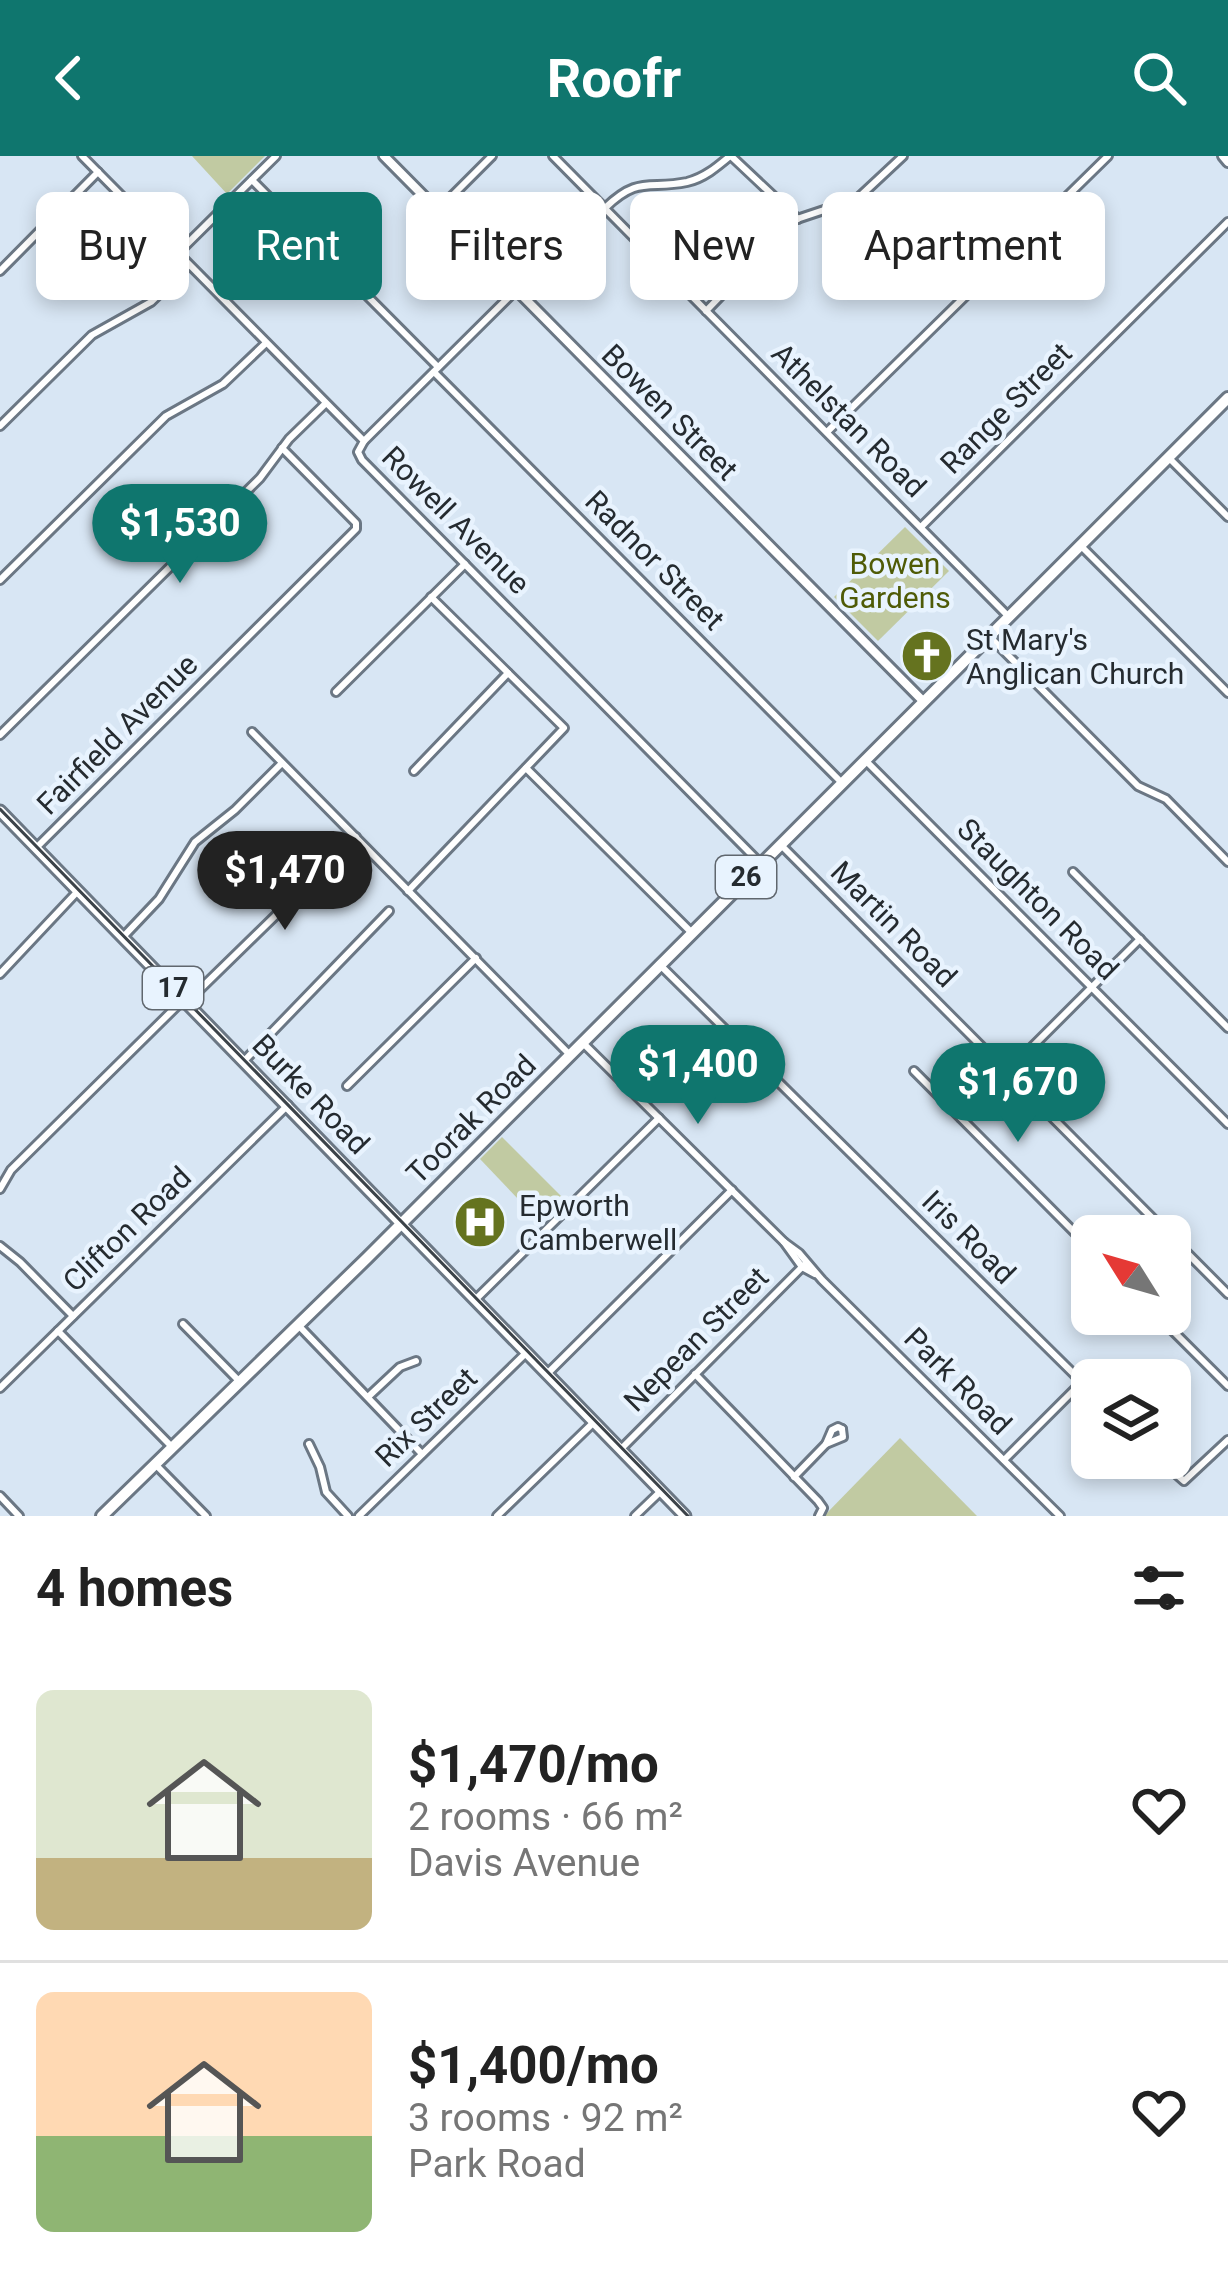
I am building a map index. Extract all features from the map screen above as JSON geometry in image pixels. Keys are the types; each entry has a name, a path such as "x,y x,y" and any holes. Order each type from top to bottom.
{"highway":[{"name":"Toorak Road","path":"102,1516 1228,398"}],"main road":[{"name":"Burke Road","path":"0,811 685,1516"}],"street":[{"name":"Rowell Avenue","path":"82,156 118,192"},
{"path":"189,242 276,156"},
{"name":"Bowen Street","path":"384,156 420,192"},
{"path":"456,192 492,156"},
{"name":"Athelstan Road","path":"553,156 589,192"},
{"path":"606,207 620,194 644,184 691,181 730,156 769,192"},
{"path":"798,219 857,199 903,156"},
{"path":"827,432 1108,156"},
{"path":"0,271 98,172"},
{"name":"Radnor Street","path":"252,180 841,782"},
{"name":"Athelstan Road","path":"606,209 1008,616"},
{"name":"Range Street","path":"921,527 1228,222"},
{"name":"Rowell Avenue","path":"189,265 364,442 358,449 360,458 760,863"},
{"path":"0,426 92,335 153,300"},
{"path":"364,442 506,300"},
{"name":"Bowen Street","path":"526,300 923,701"},
{"path":"706,310 716,300"},
{"path":"0,580 170,413 226,382 266,343"},
{"path":"0,735 260,478 326,403"},
{"name":"Fairfield Avenue","path":"36,848 356,529 356,522 282,448"},
{"path":"1168,457 1228,517"},
{"path":"1079,545 1228,693"},
{"path":"336,692 465,564"},
{"path":"408,891 564,728 431,597"},
{"path":"988,636 1138,786 1163,797 1228,862"},
{"path":"414,771 508,673"},
{"path":"252,732 570,1054"},
{"name":"Staughton Road","path":"864,759 1228,1124"},
{"path":"123,937 154,904 195,842 282,763"},
{"path":"526,767 691,932"},
{"path":"0,1189 11,1170 357,836"},
{"name":"Martin Road","path":"779,844 1228,1294"},
{"path":"1073,872 1228,1028"},
{"path":"0,974 80,893"},
{"path":"244,1061 388,910"},
{"path":"961,1118 1140,939"},
{"path":"347,1086 476,958"},
{"name":"Iris Road","path":"659,964 1071,1371"},
{"name":"Park Road","path":"582,1042 1060,1516"},
{"path":"914,1070 1071,1229"},
{"name":"Clifton Road","path":"0,1388 288,1106"},
{"path":"476,1299 659,1118"},
{"path":"548,1373 732,1190"},
{"path":"0,1246 73,1316"},
{"name":"Nepean Street","path":"621,1449 804,1264"},
{"path":"183,1324 239,1381"},
{"path":"298,1324 422,1454"},
{"path":"58,1330 172,1447"},
{"path":"1177,1335 1228,1386"},
{"name":"Rix Street","path":"359,1516 527,1352"},
{"path":"368,1397 400,1367 416,1361"},
{"path":"695,1374 822,1506 819,1516"},
{"path":"1004,1460 1071,1393"},
{"path":"497,1516 594,1422"},
{"path":"1191,1474 1228,1440"},
{"path":"309,1444 326,1492 348,1516"},
{"path":"794,1477 826,1444"},
{"path":"155,1464 206,1516"},
{"path":"635,1516 661,1491"},
{"path":"0,1496 20,1516"}],"green space":[{"path":"192,156 265,156 229,192"},
{"name":"Bowen Gardens","path":"905,527 949,571 878,641 834,597"},
{"path":"502,1137 565,1200 541,1223 480,1159"},
{"path":"900,1438 977,1516 824,1516"}],"tram line":[{"path":"0,809 688,1516"}],"place":[{"name":"St Mary's Anglican Church","path":"927,656"},
{"name":"Epworth Camberwell","path":"480,1222"}]}
